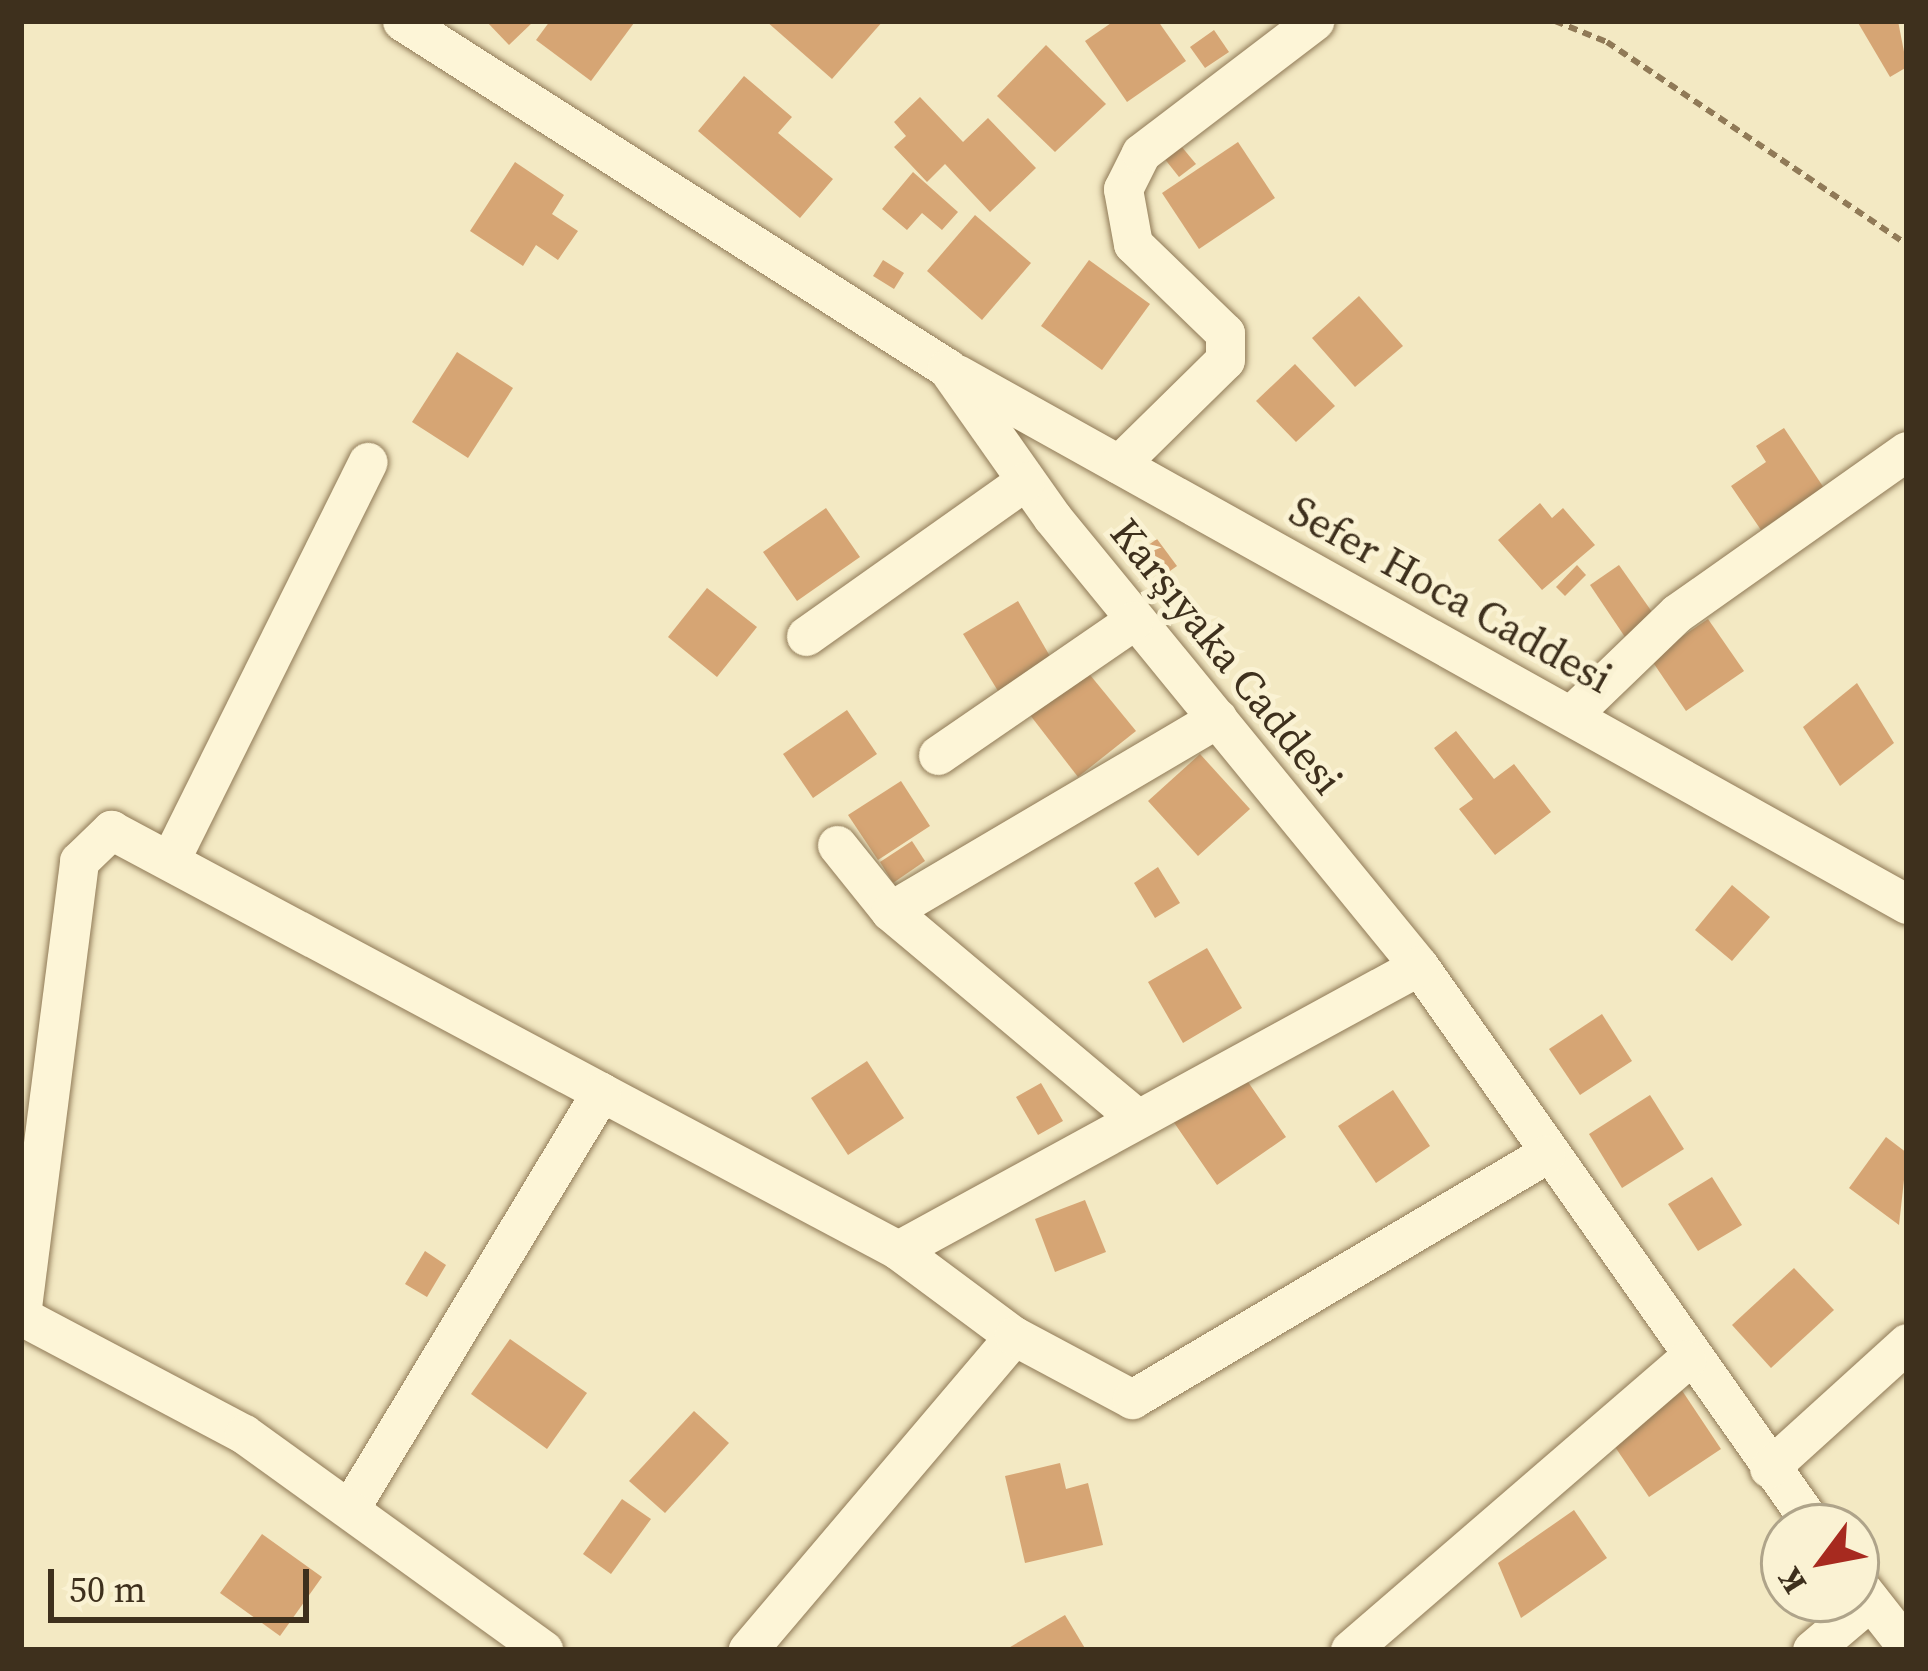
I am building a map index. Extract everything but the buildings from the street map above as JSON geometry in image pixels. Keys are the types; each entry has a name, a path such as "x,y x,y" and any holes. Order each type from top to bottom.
{"street":[{"name":"Karşıyaka Caddesi","path":"402,21 947,368 1025,482 1133,621 1419,966 1686,1360 1796,1503"},
{"path":"1119,464 1225,360 1225,333 1133,244 1123,189 1141,153 1314,21"},
{"name":"Sefer Hoca Caddesi","path":"947,368 1907,904"},
{"path":"1571,716 1677,613 1907,452"},
{"path":"172,856 368,461"},
{"path":"806,636 1025,482"},
{"path":"938,755 1133,621"},
{"path":"890,911 1217,718"},
{"path":"543,1650 244,1434 21,1316 79,861 111,830 172,856 898,1250 1014,1336 1132,1399 1545,1155"},
{"path":"837,845 890,911 1133,1115"},
{"path":"898,1250 1133,1115 1419,966"},
{"path":"349,1509 602,1092"},
{"path":"748,1650 1014,1336"},
{"path":"1769,1468 1907,1343"},
{"path":"1350,1650 1686,1360"},
{"path":"1880,1613 1907,1647"},
{"path":"1812,1650 1836,1623"}],"path":[{"path":"1555,21 1606,42 1907,244"}]}
